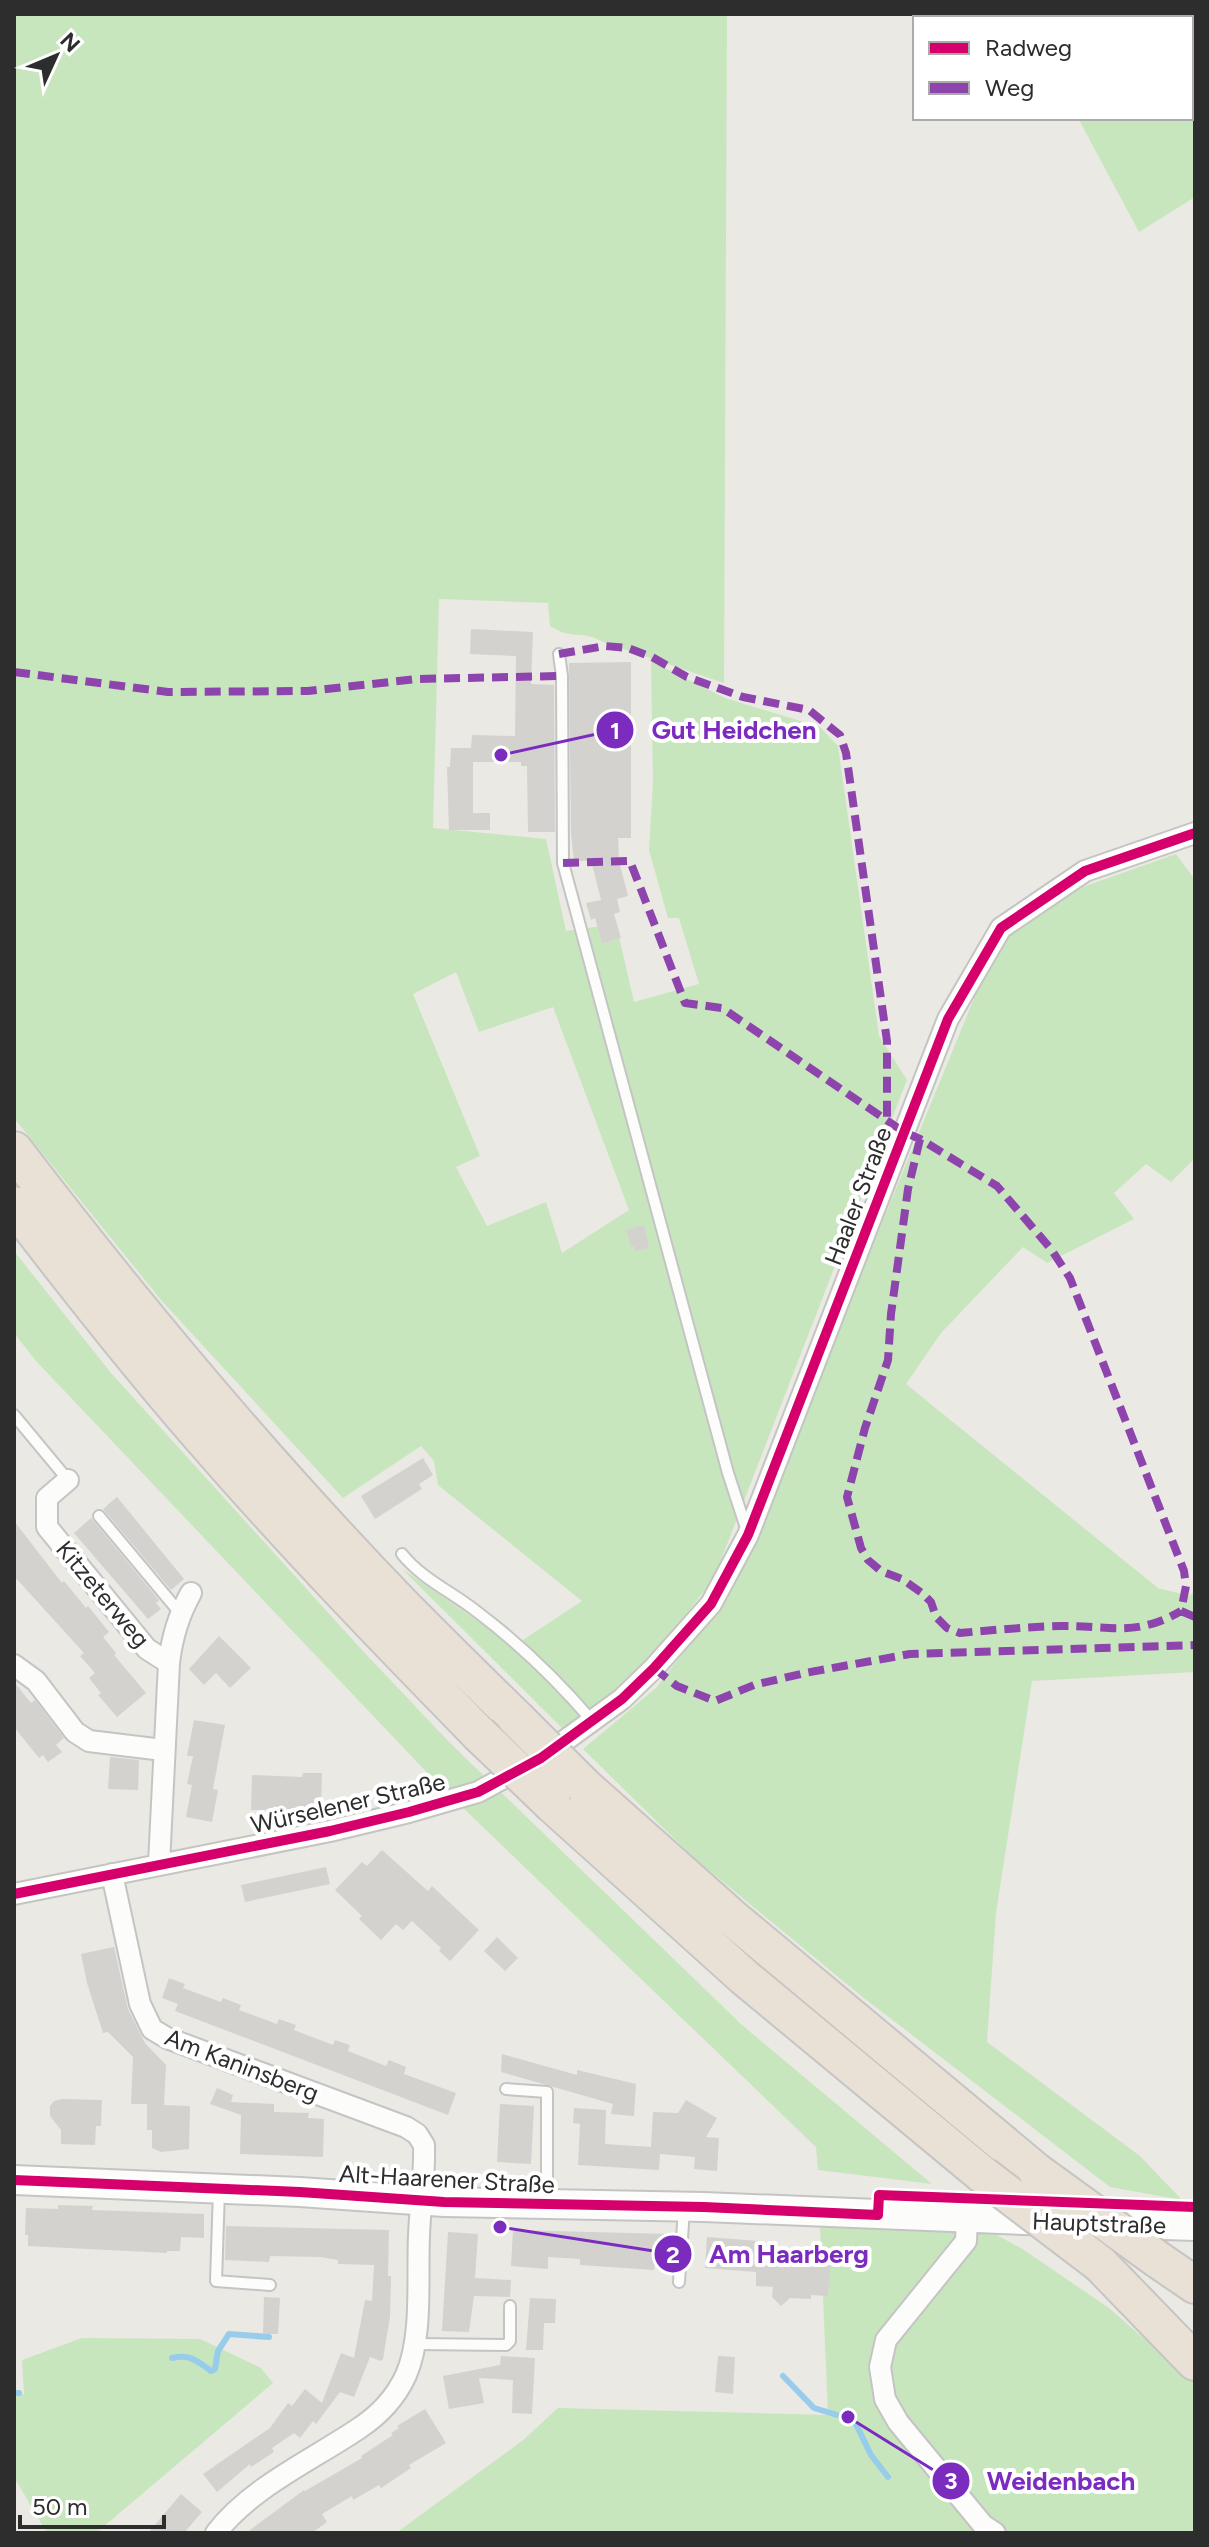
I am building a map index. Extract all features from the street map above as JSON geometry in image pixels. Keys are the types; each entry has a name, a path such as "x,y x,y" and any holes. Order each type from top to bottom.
{"highway":[{"path":"14,1150 92,1252 239,1428 400,1603 584,1786 730,1916 1037,2172 1195,2285"},
{"path":"14,1205 216,1454 371,1623 553,1805 744,1977 983,2175 1195,2331"},
{"path":"1100,2264 1195,2362"}],"main road":[{"name":"Alt-Haarener Straße","path":"14,2180 219,2188 421,2201 1002,2219"},
{"name":"Hauptstraße","path":"1002,2219 1195,2226"}],"street":[{"name":"Haaler Straße","path":"654,1668 711,1604 748,1535 948,1019 1001,928 1085,871 1195,833"},
{"name":"Kitzeterweg","path":"68,1480 47,1498 47,1527 147,1649 169,1663"},
{"name":"Kitzeterweg","path":"159,1864 171,1642 180,1613 191,1593"},
{"path":"14,1665 36,1681 75,1732 89,1741 163,1750"},
{"name":"Würselener Straße","path":"14,1894 343,1828 478,1792 541,1758 593,1722 654,1668"},
{"name":"Am Kaninsberg","path":"112,1874 140,2004 152,2029 167,2038 406,2127 417,2134 424,2145 421,2201"},
{"path":"216,2533 238,2510 281,2477 361,2428 392,2398 405,2377 415,2344 421,2201"},
{"path":"967,2218 966,2241 886,2340 880,2367 885,2399 898,2422 983,2525 995,2533"}],"lane":[{"path":"559,654 562,676 563,863 728,1473 748,1535"},
{"path":"14,1415 68,1480"},
{"path":"99,1516 180,1613"},
{"path":"402,1554 412,1567 475,1609 519,1645 563,1687 593,1722"},
{"path":"506,2089 547,2092 546,2205"},
{"path":"219,2188 216,2281 270,2285"},
{"path":"679,2282 684,2207"},
{"path":"415,2344 506,2345 510,2341 510,2306"}],"green space":[{"path":"14,14 727,14 724,683 596,638 557,630 550,626 548,603 439,599 433,828 546,839 566,931 616,924 634,1002 699,984 679,918 668,918 649,850 653,782 651,661 725,698 820,727 838,746 879,1036 907,1080 714,1578 646,1666 563,1729 401,1568 514,1646 582,1601 438,1485 434,1461 421,1446 343,1498 161,1300 14,1118","holes":["456,972 479,1032 553,1007 629,1210 562,1253 546,1202 487,1226 456,1167 480,1156 413,994"]},
{"path":"1195,14 1195,197 1139,232 1079,120 1193,120 1193,16 1090,16"},
{"path":"1176,854 1195,880 1195,1158 1171,1182 1146,1164 1114,1193 1134,1219 1047,1263 1023,1247 941,1333 906,1384 1158,1588 1189,1596 1195,1591 1195,1672 1032,1681 996,1913 987,2042 1140,2156 1182,2200 1110,2187 860,1995 694,1858 583,1749 656,1688 701,1630 744,1559 982,979 1016,925 1077,889"},
{"path":"14,1251 111,1373 450,1743 742,2025 932,2184 818,2170 816,2147 437,1783 36,1361 14,1333"},
{"path":"820,2226 993,2233 1021,2248 1109,2308 1195,2383 1195,2533 396,2533 522,2441 558,2408 828,2415"},
{"path":"82,2338 200,2339 261,2368 273,2383 96,2533 47,2533 14,2477 14,2396 24,2394 22,2360"}],"building":[{"path":"471,629 533,632 531,684 554,685 555,832 528,832 527,766 521,766 521,762 473,762 473,813 490,813 490,830 449,830 447,767 450,767 451,748 471,748 472,735 515,736 516,656 470,654"},
{"path":"631,662 631,838 618,838 619,861 628,896 617,899 620,912 614,914 621,938 602,943 595,918 591,920 586,903 601,900 591,860 574,862 569,663"},
{"path":"644,1225 649,1248 635,1251 626,1230"},
{"path":"423,1458 433,1475 419,1484 422,1489 375,1519 361,1496"},
{"path":"117,1497 184,1579 171,1590 103,1509"},
{"path":"91,1518 159,1600 156,1603 161,1609 148,1619 74,1533"},
{"path":"14,1521 62,1583 64,1581 86,1608 88,1606 109,1632 103,1637 146,1693 117,1717 98,1695 101,1693 89,1678 95,1673 80,1656 84,1653 14,1576"},
{"path":"219,1636 251,1668 230,1688 216,1673 204,1685 189,1669"},
{"path":"14,1682 31,1703 35,1700 64,1738 56,1745 62,1752 48,1762 43,1755 39,1758 14,1727"},
{"path":"194,1720 225,1725 213,1789 218,1790 212,1822 186,1817 192,1785 187,1784 193,1756 187,1756"},
{"path":"110,1757 139,1760 138,1790 108,1789"},
{"path":"303,1773 322,1773 321,1809 251,1810 252,1775 302,1777"},
{"path":"382,1850 428,1891 432,1886 479,1930 450,1961 439,1951 441,1948 412,1921 403,1930 396,1924 381,1940 335,1890 362,1862 367,1866"},
{"path":"326,1867 330,1884 245,1902 241,1885"},
{"path":"497,1937 518,1958 505,1971 484,1951"},
{"path":"114,1947 128,2009 145,2043 166,2065 164,2105 190,2106 189,2149 161,2152 152,2148 152,2130 147,2130 147,2104 131,2104 133,2057 108,2032 103,2033 81,1954"},
{"path":"169,1978 185,1984 183,1988 221,2002 223,1998 241,2005 239,2010 277,2024 279,2019 296,2025 294,2030 333,2045 335,2040 350,2045 348,2051 386,2066 389,2060 406,2067 404,2074 456,2093 448,2115 175,2011 178,2004 162,1998"},
{"path":"502,2054 577,2075 577,2070 636,2084 634,2116 611,2114 613,2104 501,2072"},
{"path":"217,2088 233,2095 231,2102 274,2104 274,2112 309,2113 308,2118 324,2119 323,2157 240,2154 241,2115 210,2104"},
{"path":"62,2099 102,2100 101,2126 96,2126 95,2145 61,2144 61,2130 50,2116 50,2106"},
{"path":"686,2100 717,2118 706,2137 719,2138 717,2171 694,2169 695,2157 660,2154 659,2170 578,2165 580,2124 573,2123 574,2108 606,2110 605,2144 651,2147 653,2112 678,2113"},
{"path":"500,2104 534,2106 531,2164 497,2162"},
{"path":"58,2205 93,2206 92,2210 204,2214 204,2238 181,2237 180,2251 167,2253 28,2246 28,2235 25,2235 26,2208 58,2209"},
{"path":"226,2226 389,2230 390,2317 383,2359 370,2357 354,2397 340,2392 316,2424 313,2421 300,2438 294,2433 272,2448 274,2452 251,2467 250,2464 217,2492 203,2474 270,2428 288,2403 292,2406 305,2389 322,2403 341,2353 354,2358 365,2300 372,2301 374,2265 338,2264 338,2260 320,2257 270,2256 269,2262 225,2260"},
{"path":"513,2230 669,2234 667,2261 655,2260 654,2270 580,2265 580,2259 548,2257 548,2269 511,2266"},
{"path":"448,2232 478,2234 475,2278 511,2280 510,2297 474,2296 469,2332 442,2331"},
{"path":"707,2237 759,2241 757,2264 789,2267 789,2260 831,2258 828,2296 790,2298 781,2306 772,2297 773,2287 756,2286 756,2272 705,2268"},
{"path":"264,2297 280,2298 278,2334 263,2334"},
{"path":"530,2298 556,2299 555,2323 544,2323 543,2350 526,2350"},
{"path":"501,2356 535,2358 532,2414 512,2413 513,2380 479,2378 484,2403 449,2409 443,2376 500,2365"},
{"path":"718,2356 735,2357 733,2394 715,2392"},
{"path":"425,2409 446,2443 409,2465 411,2468 381,2488 379,2485 353,2500 352,2496 322,2514 327,2522 312,2533 246,2533 304,2490 362,2458 393,2435 391,2433 399,2428 397,2426"},
{"path":"181,2494 202,2512 184,2533 148,2533"}],"waterway":[{"path":"172,2358 193,2359 211,2371 215,2369 218,2351 229,2334 269,2337"},
{"path":"783,2376 814,2408 854,2420 871,2455 888,2477"},
{"path":"14,2393 19,2393"}],"marked path":[{"path":"559,654 605,646 628,648 652,657 687,677 743,697 809,710 840,735 846,753 887,1041 887,1120"},
{"path":"14,672 168,692 308,691 417,679 562,676"},
{"path":"563,863 630,861 685,1003 722,1008 904,1132 997,1186 1051,1249 1070,1278 1184,1571 1186,1586 1181,1611 1195,1617"},
{"path":"920,1139 908,1189 888,1360 865,1428 847,1497 861,1548 868,1560 881,1571 902,1579 922,1593 931,1602 936,1617 947,1628 960,1633 1060,1626 1135,1627 1149,1625 1181,1611"},
{"path":"654,1668 677,1686 715,1701 754,1685 910,1654 1195,1645"}],"cycle path":[{"path":"14,1894 330,1831 478,1792 541,1758 622,1699 711,1604 748,1535 948,1019 1001,928 1085,871 1195,833"},
{"path":"14,2180 300,2192 444,2202 704,2207 878,2215 879,2195 1195,2207"}],"place":[{"name":"Gut Heidchen","path":"501,755"},
{"name":"Am Haarberg","path":"500,2227"},
{"name":"Weidenbach","path":"848,2417"}]}
